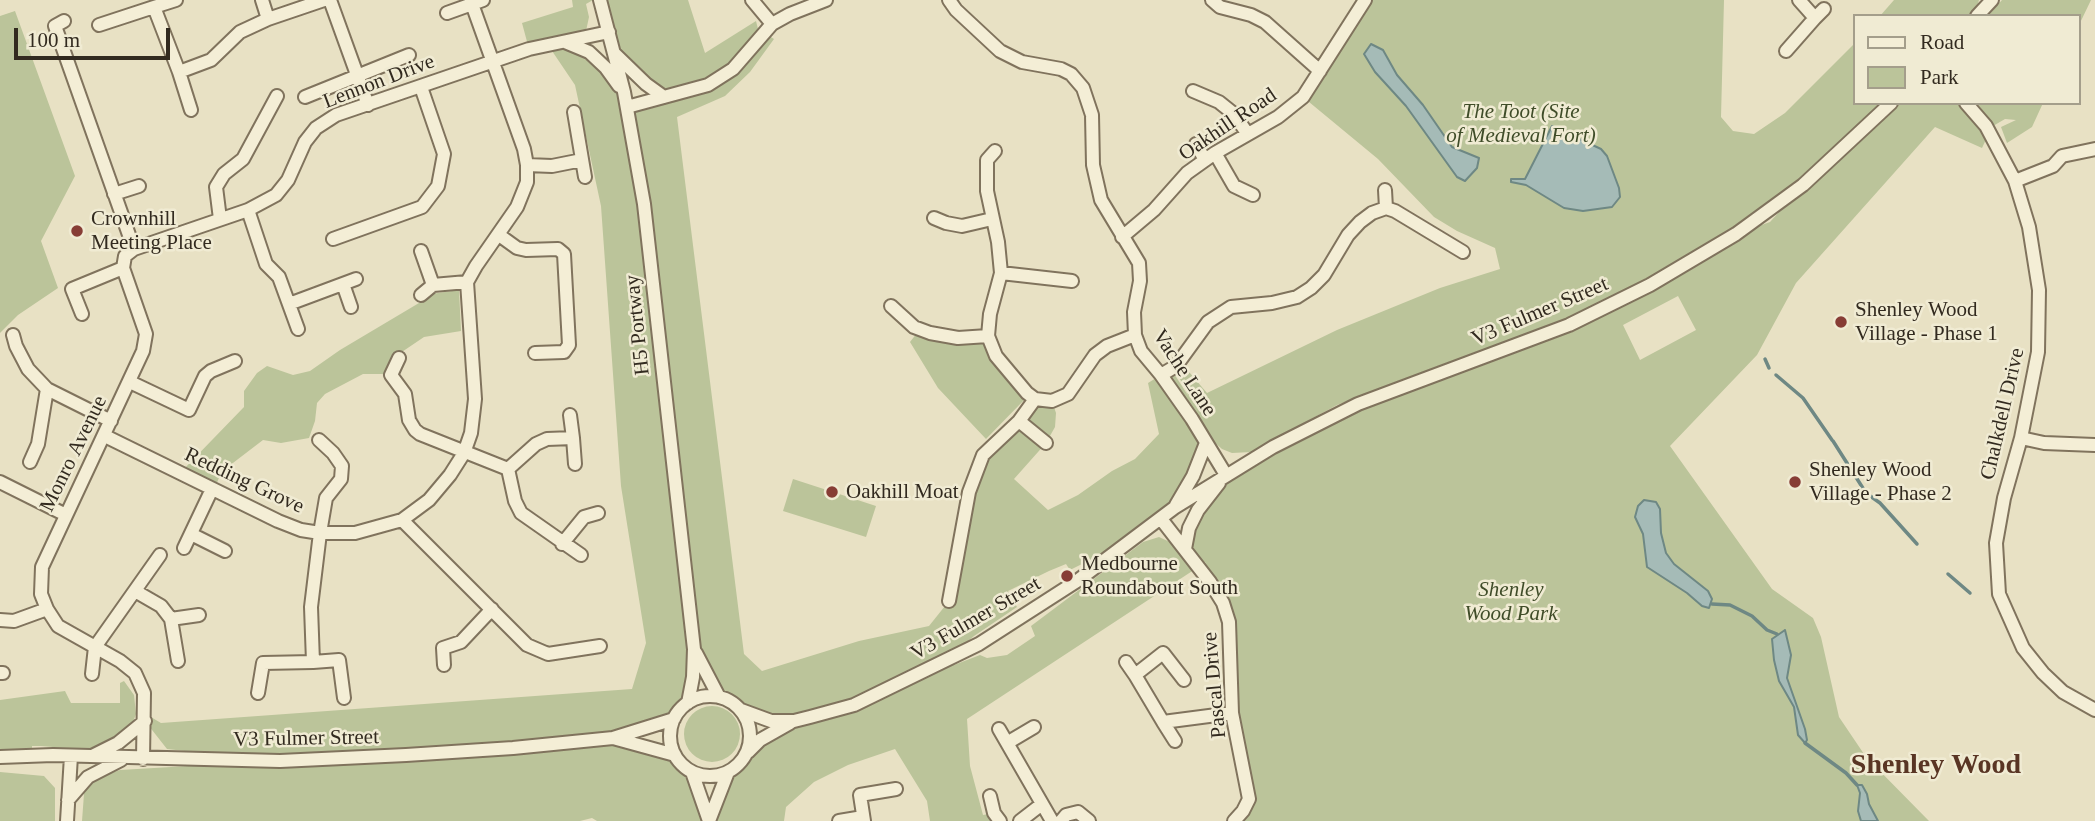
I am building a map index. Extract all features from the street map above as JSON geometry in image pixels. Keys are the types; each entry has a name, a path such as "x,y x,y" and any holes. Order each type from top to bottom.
{"street":[{"path":"99,25 176,0"},
{"path":"262,0 268,19"},
{"path":"178,72 211,60 240,32 268,19 324,0"},
{"path":"330,0 368,105"},
{"name":"H5 Portway","path":"600,0 624,92 644,204 695,649 688,703"},
{"path":"752,0 772,24"},
{"name":"Vache Lane","path":"949,0 964,19 1000,51 1022,62 1061,69 1078,80 1092,115 1093,165 1101,200 1139,263 1140,281 1134,312 1135,335 1141,351 1161,375 1226,475"},
{"path":"1212,0 1220,6 1239,6 1265,22 1320,71"},
{"name":"Oakhill Road","path":"1122,237 1154,210 1187,173 1210,156 1278,117 1303,97 1365,0"},
{"path":"1786,51 1819,14 1799,0"},
{"path":"1978,14 1992,0"},
{"path":"627,107 708,85 733,69 772,24 818,1"},
{"path":"421,295 433,285 467,282 517,207 527,181 524,149 492,61 477,2 447,13"},
{"path":"154,7 191,110"},
{"name":"Monro Avenue","path":"47,609 41,594 42,566 130,382 143,351 146,334 114,194 55,25"},
{"name":"Lennon Drive","path":"82,314 72,289 127,258 248,210 276,195 288,180 305,142 316,128 335,115 529,49 609,32"},
{"path":"565,42 589,52 606,68 624,92"},
{"path":"615,53 646,84 664,97"},
{"path":"305,97 409,55"},
{"path":"333,239 422,207 438,186 444,154 421,86"},
{"path":"1194,91 1219,102 1234,114 1247,134"},
{"path":"220,219 216,187 224,174 243,159 276,96"},
{"path":"256,104 268,111"},
{"name":"V3 Fulmer Street","path":"746,754 760,740 794,721 854,705 979,644 1043,604 1174,508 1273,447 1358,404 1569,325 1650,285 1736,234 1803,185 1889,105"},
{"name":"Chalkdell Drive","path":"1968,105 1986,126 2015,181 2035,257 2040,321 2038,352 2021,438 2004,498 1996,543 1999,594 2023,648 2043,673 2063,692 2095,710"},
{"path":"574,112 585,177"},
{"path":"1195,144 1210,156 1234,186 1253,195"},
{"path":"2015,181 2053,166 2062,156 2095,149"},
{"path":"985,156 987,191 1001,273 990,314 988,336 996,356 1027,394 1035,399 1052,401 1068,394 1096,355 1107,346 1135,335"},
{"path":"527,166 552,166 582,160"},
{"path":"114,194 139,186"},
{"path":"1385,190 1386,208"},
{"path":"1161,375 1176,366 1208,322 1231,307 1297,297 1311,288 1324,275 1348,235 1372,213 1386,208 1395,211 1463,252"},
{"path":"248,210 266,264 279,277 298,329"},
{"path":"934,218 962,226 992,219"},
{"path":"499,235 517,248 558,249 564,254 569,345 564,352 535,353"},
{"path":"421,251 433,285"},
{"path":"1001,273 1072,281"},
{"path":"289,304 356,279"},
{"name":"Redding Grove","path":"105,436 301,530 355,533 402,520 429,500 450,475 464,453 471,433 475,399 467,282"},
{"path":"343,284 351,307"},
{"path":"891,306 914,327 930,332 958,338 988,336"},
{"path":"13,335 28,369 47,389 111,421"},
{"path":"399,358 391,375 405,394 409,420 415,430 464,453 508,469"},
{"path":"130,382 187,415 205,376 235,362"},
{"path":"30,462 37,444 47,389"},
{"path":"949,601 969,492 983,455 1019,421 1035,399"},
{"path":"570,415 575,464"},
{"path":"1019,421 1046,443"},
{"path":"508,469 536,444 547,439 573,438"},
{"path":"2021,438 2044,443 2095,445"},
{"path":"313,662 312,607 320,533 326,498 341,479 342,466 319,440"},
{"path":"1174,508 1193,476 1206,443"},
{"path":"508,469 515,501 521,513 581,555"},
{"path":"1185,549 1189,528 1198,510 1226,475"},
{"path":"0,482 66,515"},
{"path":"184,548 212,489"},
{"path":"562,544 584,517 598,513"},
{"name":"Pascal Drive","path":"1161,519 1223,603 1229,622 1233,713 1249,799 1234,821"},
{"path":"402,520 527,645 548,654 600,646"},
{"path":"191,534 225,551"},
{"path":"92,674 95,647 160,555"},
{"path":"135,591 161,606 171,620 177,661"},
{"path":"0,620 14,621 47,609 58,626 120,661 135,673 144,693 143,759"},
{"path":"444,665 443,648 461,642 492,609"},
{"path":"171,620 199,615"},
{"name":"H5 Portway","path":"695,649 719,697"},
{"path":"1135,675 1159,649 1184,680"},
{"path":"258,693 263,663 339,660 344,698"},
{"path":"1126,662 1175,741"},
{"path":"708,696 719,697 730,701 741,710 750,731 746,754 739,764 728,772 704,776 692,772 681,764 675,755 670,731 674,719 688,703 708,696"},
{"name":"V3 Fulmer Street","path":"741,710 771,721 794,721"},
{"path":"1163,722 1233,713"},
{"name":"V3 Fulmer Street","path":"0,757 53,755 280,761 425,754 613,738 674,719"},
{"path":"89,757 118,743 145,721"},
{"path":"1007,743 1034,727"},
{"path":"999,729 1052,821"},
{"name":"V3 Fulmer Street","path":"613,738 675,755"},
{"path":"67,821 71,756"},
{"path":"68,800 88,777 125,758"},
{"path":"692,772 709,821"},
{"path":"709,821 728,772"},
{"path":"839,821 864,819 860,795 896,789"},
{"path":"990,796 994,813 1000,821"},
{"path":"1020,821 1042,804"},
{"path":"1061,821 1066,815 1078,812 1089,821"}],"green space":[{"path":"572,0 593,0 586,4 589,17 586,31 576,39 606,68 627,107 663,98 615,53 597,0 688,0 705,53 756,21 758,29 774,39 750,72 725,96 677,117 744,654 762,671 859,641 929,626 949,601 983,455 1035,399 1052,401 1056,413 1055,427 1046,443 1014,479 1048,510 1078,495 1112,471 1135,459 1159,434 1148,383 1161,375 1206,443 1193,476 1169,504 1100,555 1070,570 1066,564 1008,591 1017,607 974,636 942,663 954,665 980,655 987,658 1007,655 1035,636 1031,626 1143,542 1159,537 1185,549 1189,528 1226,475 1358,404 1569,325 1736,234 1770,222 1801,188 1659,274 1562,321 1337,405 1251,452 1232,453 1222,449 1214,442 1167,372 1171,369 1189,397 1178,375 1184,366 1207,393 1337,330 1440,288 1500,269 1495,248 1434,217 1378,159 1303,97 1365,0 1724,0 1721,117 1733,131 1754,134 1785,113 1854,44 1854,105 1968,105 1989,133 1982,148 1935,127 1796,283 1757,355 1670,446 1772,589 1813,618 1821,637 1839,717 1866,757 1929,821 1234,821 1249,799 1232,713 1229,622 1201,569 1206,562 967,719 970,766 983,815 994,813 996,821 930,821 927,801 895,749 848,765 814,782 786,807 784,821 709,821 597,821 592,818 580,821 82,821 84,794 80,794 94,779 120,770 274,761 167,749 145,721 144,713 161,723 632,689 646,643 621,486 601,206 575,85 548,45 529,49 522,23 573,7","holes":["1678,296 1696,330 1640,360 1623,325","695,651 719,697 730,701 741,710 792,722 746,754 739,764 728,772 709,821 692,772 675,755 614,737 674,719 688,703"]},
{"path":"1894,0 1979,0 1975,14 1882,14"},
{"path":"2002,0 2091,0 2081,21 2081,14 1990,14"},
{"path":"15,11 75,176 41,241 58,288 18,315 0,333 0,16"},
{"path":"1978,105 2042,105 2032,127 2007,143 2001,127 2016,120 2005,119 1993,126"},
{"path":"459,290 461,331 424,337 390,360 385,374 363,374 325,394 317,403 309,438 281,443 263,440 220,475 215,488 181,472 244,407 244,391 257,373 267,366 293,375 310,371 431,294"},
{"path":"917,333 981,341 1027,397 986,439 938,388 910,342"},
{"path":"793,479 876,506 866,537 783,511"},
{"path":"124,681 134,695 136,714 130,730 118,737 92,749 54,751 53,747 32,746 32,750 0,749 0,700 65,691 71,703 120,703 120,683"},
{"path":"712,706 723,708 732,714 738,723 738,745 732,754 723,760 712,762 701,760 692,754 686,745 684,734 686,723 692,714 701,708"},
{"path":"0,772 44,776 55,788 55,821 0,821"}],"water":[{"path":"1371,44 1383,50 1397,75 1423,105 1452,147 1479,158 1477,168 1465,181 1457,177 1406,106 1375,72 1364,54"},
{"path":"1552,126 1601,149 1607,156 1620,197 1612,207 1583,211 1564,208 1526,185 1511,182 1511,179 1525,179"},
{"path":"1644,500 1656,502 1660,509 1661,533 1666,553 1674,564 1708,591 1712,599 1709,608 1702,606 1647,567 1643,534 1635,517 1638,506"},
{"path":"1785,630 1791,655 1787,678 1805,729 1805,743 1798,735 1794,707 1779,681 1774,660 1772,639"},
{"path":"1857,785 1862,785 1878,821 1861,821"}],"waterway":[{"path":"1765,359 1769,368"},
{"path":"1776,375 1803,398 1832,440"},
{"path":"1833,441 1866,493 1880,503 1917,544"},
{"path":"1948,574 1970,593"},
{"path":"1712,604 1730,605 1752,616 1767,630 1777,634"},
{"path":"1805,743 1846,773 1857,785"}],"place":[{"name":"Crownhill Meeting Place","path":"77,231"},
{"name":"Shenley Wood Village - Phase 1","path":"1841,322"},
{"name":"Shenley Wood Village - Phase 2","path":"1795,482"},
{"name":"Oakhill Moat","path":"832,492"},
{"name":"Medbourne Roundabout South","path":"1067,576"}],"district":[{"name":"Shenley Wood","path":"1936,766"}],"park label":[{"name":"The Toot (Site of Medieval Fort)","path":"1521,124"},
{"name":"Shenley Wood Park","path":"1511,602"}]}
